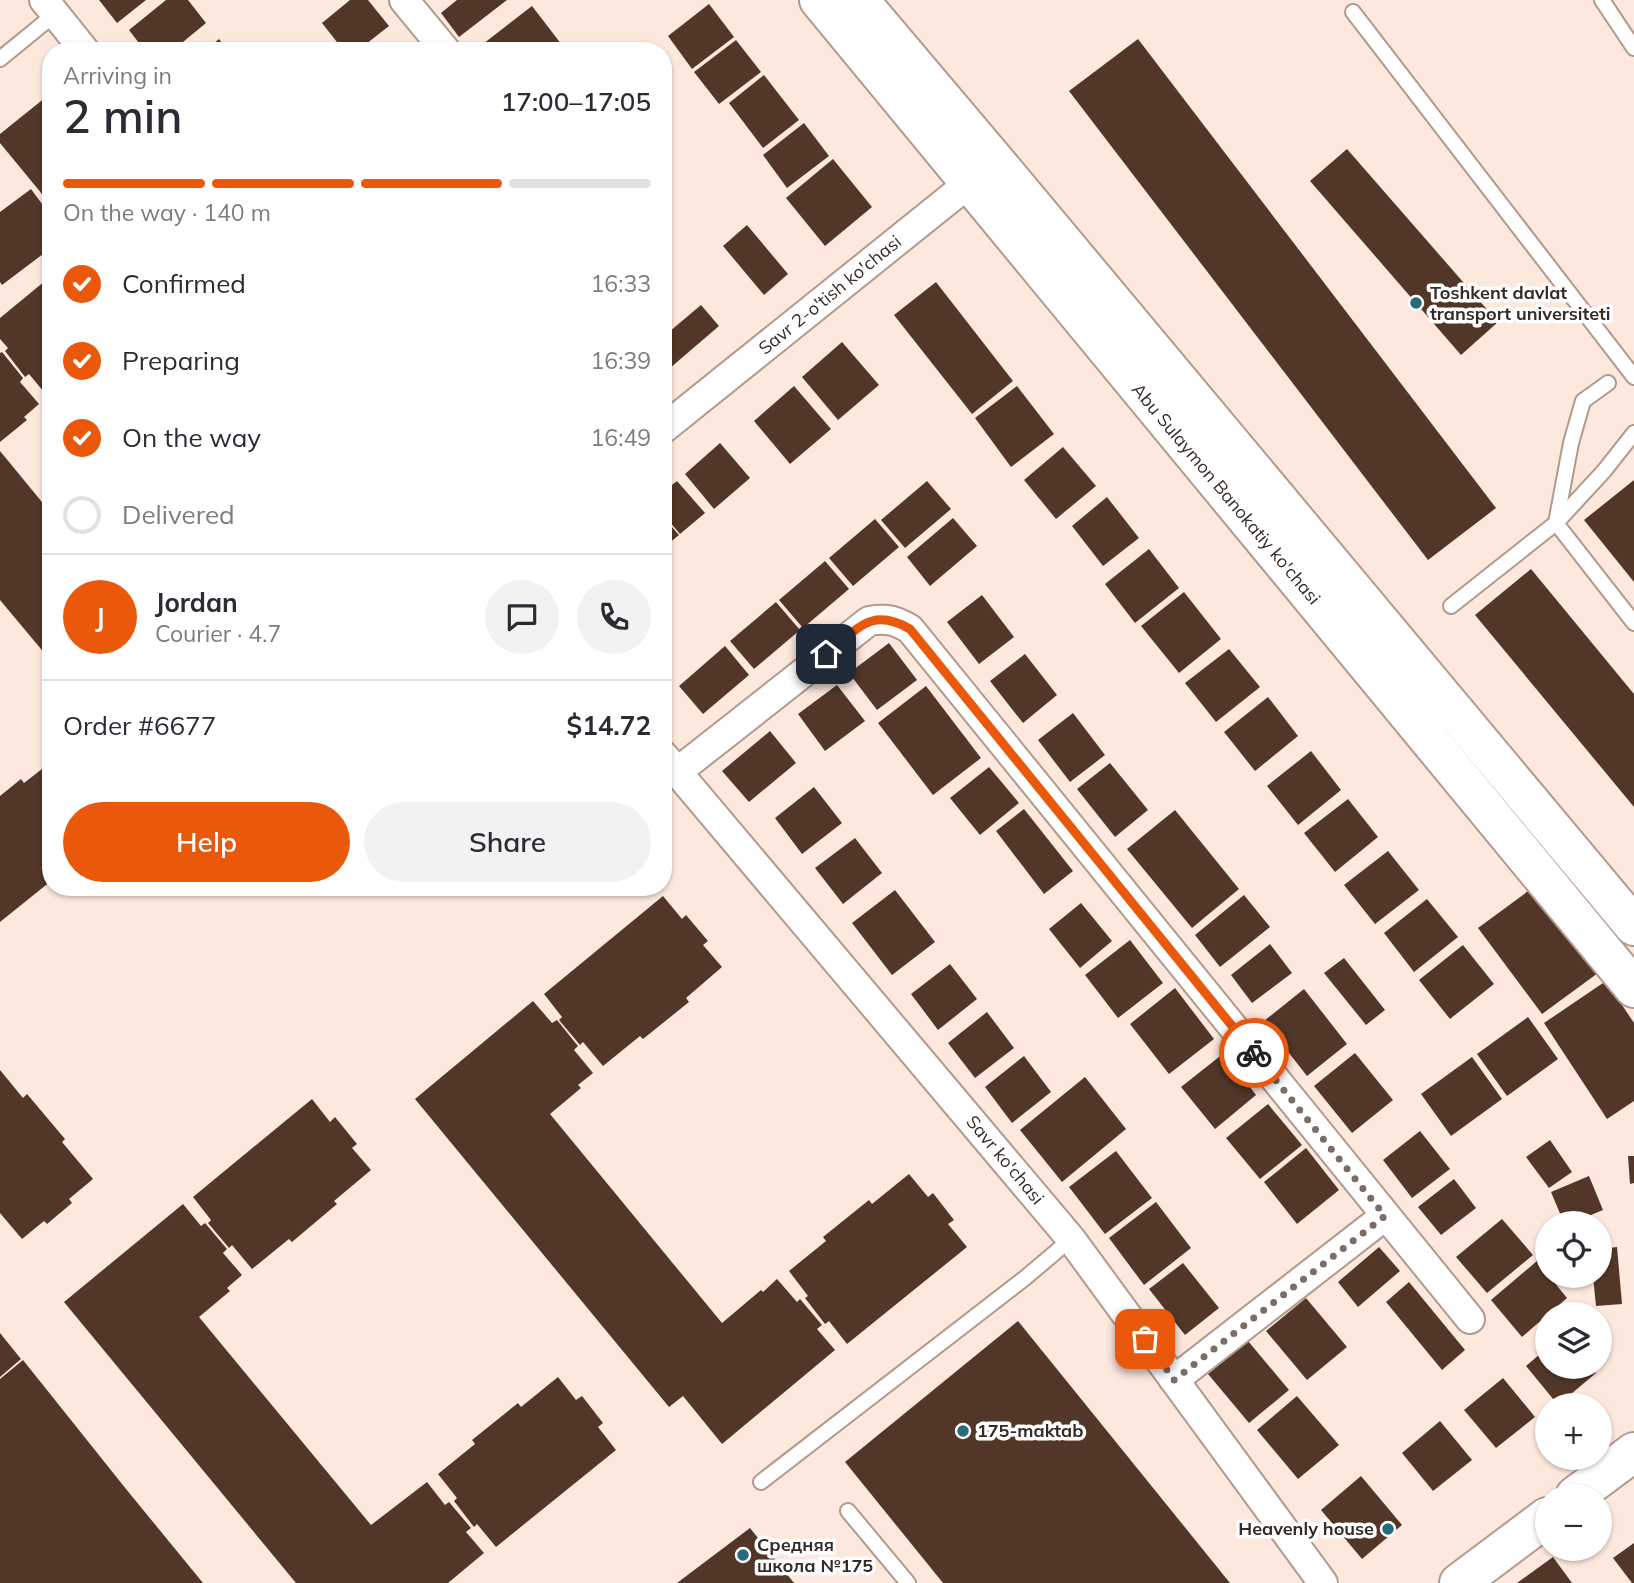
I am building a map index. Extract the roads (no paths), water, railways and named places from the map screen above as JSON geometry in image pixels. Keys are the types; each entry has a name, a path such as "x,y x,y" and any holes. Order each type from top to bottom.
{"main road":[{"name":"Abu Sulaymon Banokatiy ko'chasi","path":"819,0 983,172 1634,926"},
{"name":"Abu Sulaymon Banokatiy ko'chasi","path":"859,0 983,172 1634,988"},
{"path":"1591,1484 1634,1452"},
{"path":"1458,1583 1535,1526"}],"street":[{"path":"404,0 439,42"},
{"path":"49,7 78,42"},
{"name":"Savr 2-o'tish ko'chasi","path":"672,422 983,172"},
{"path":"672,763 869,621 884,618 910,629 1471,1319"},
{"name":"Savr ko'chasi","path":"672,766 1072,1239 1323,1583"},
{"path":"1174,1380 1385,1216"}],"lane":[{"path":"1602,0 1634,48"},
{"path":"0,59 49,7"},
{"path":"1353,12 1634,377"},
{"path":"1608,383 1583,401 1571,443 1556,523 1634,623"},
{"path":"1451,606 1556,523 1604,471 1634,433"},
{"path":"761,1482 1072,1239"},
{"path":"848,1511 908,1583"}],"place":[{"name":"Toshkent davlat transport universiteti","path":"1416,303"},
{"name":"175-maktab","path":"963,1431"},
{"name":"Heavenly house","path":"1388,1529"},
{"name":"Средняя школа №175","path":"743,1555"}]}
